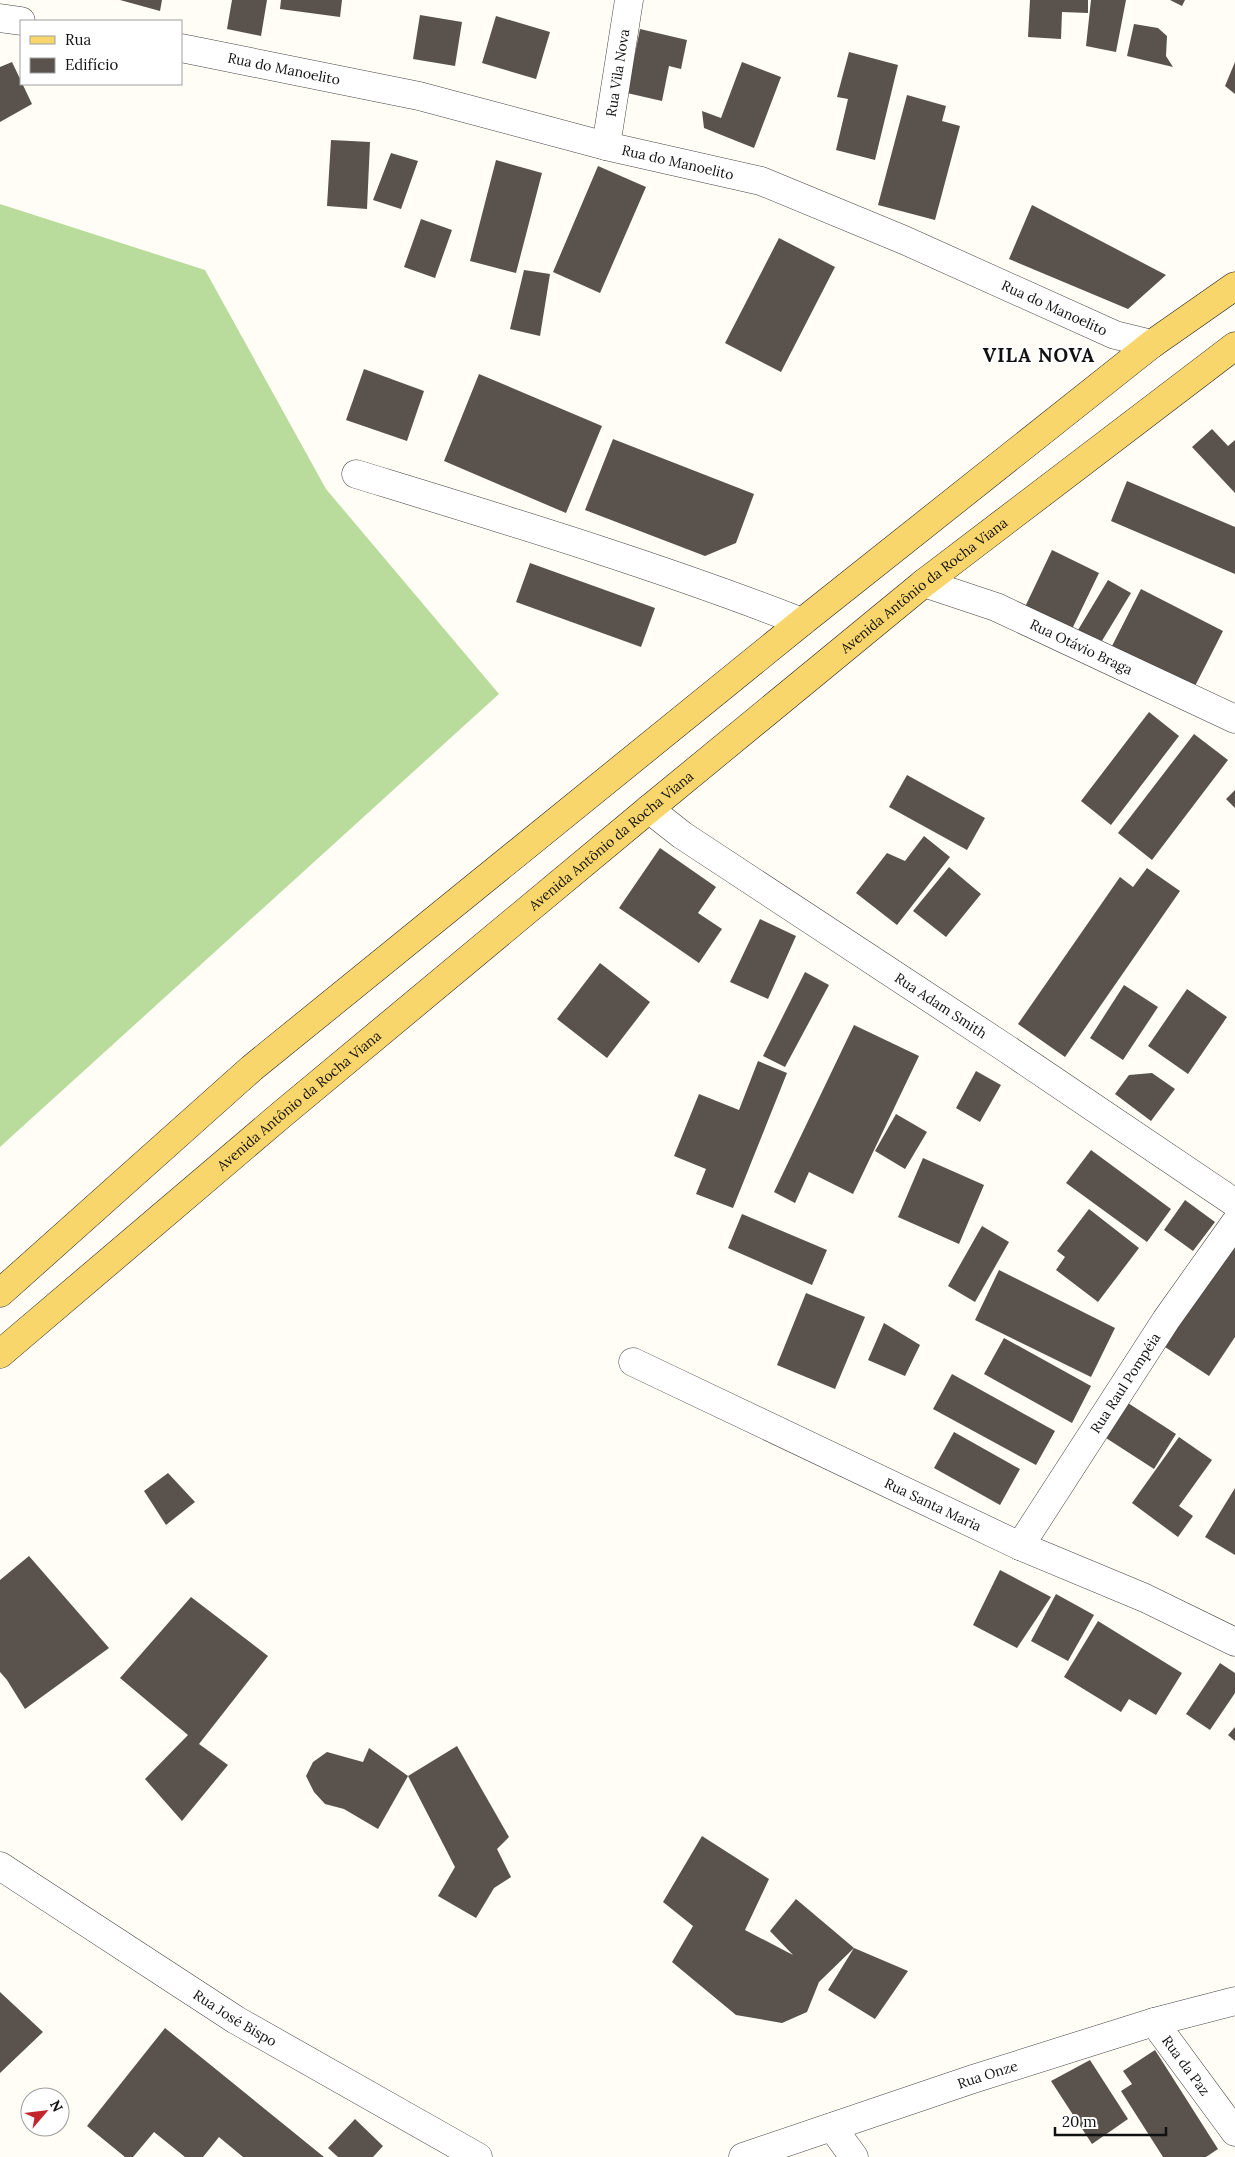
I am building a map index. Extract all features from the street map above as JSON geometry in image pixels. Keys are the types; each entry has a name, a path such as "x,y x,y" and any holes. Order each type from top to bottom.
{"main road":[{"path":"0,1293 252,1068 802,622 1152,344 1235,286"},
{"name":"Avenida Antônio da Rocha Viana","path":"0,1354 281,1115 648,809 924,583 1235,346"}],"street":[{"name":"Rua Vila Nova","path":"606,146 630,0"},
{"path":"0,18 20,21"},
{"name":"Rua do Manoelito","path":"182,48 419,96 606,146 761,181 904,240 1115,335 1152,344"},
{"path":"356,474 604,552 750,601 802,622"},
{"name":"Rua Otávio Braga","path":"924,583 996,607 1235,719"},
{"name":"Rua Adam Smith","path":"648,809 690,840 1004,1047 1235,1203"},
{"name":"Rua Raul Pompéia","path":"1020,1546 1166,1320 1235,1223"},
{"name":"Rua Santa Maria","path":"633,1362 1020,1546 1145,1598 1235,1642"},
{"name":"Rua José Bispo","path":"0,1866 236,2020 478,2157"},
{"name":"Rua Onze","path":"743,2157 972,2079 1154,2022 1235,2001"},
{"name":"Rua da Paz","path":"1154,2022 1235,2132"},
{"path":"832,2127 854,2157"}],"green space":[{"path":"0,204 205,270 326,489 499,694 0,1147"}],"building":[{"path":"120,0 162,0 160,11"},
{"path":"232,0 267,0 261,36 227,29"},
{"path":"281,0 342,0 340,17 280,9"},
{"path":"1030,0 1088,0 1088,13 1062,12 1061,39 1028,37"},
{"path":"1091,0 1126,0 1116,52 1086,46"},
{"path":"1170,0 1185,0 1182,6"},
{"path":"420,15 462,22 455,66 413,59"},
{"path":"496,16 550,32 536,79 482,63"},
{"path":"1134,24 1158,28 1167,36 1166,56 1173,67 1127,56"},
{"path":"640,29 687,40 681,69 669,66 662,101 627,93"},
{"path":"849,52 898,65 875,160 836,150 848,99 837,97"},
{"path":"12,62 20,79 20,85 23,85 32,104 0,122 0,67"},
{"path":"742,62 781,77 754,148 704,128 702,111 721,118"},
{"path":"1235,62 1235,94 1225,86"},
{"path":"907,95 946,106 942,121 960,126 935,220 878,205"},
{"path":"331,140 370,142 367,209 327,206"},
{"path":"391,153 418,161 401,209 373,200"},
{"path":"496,160 542,173 516,273 470,261"},
{"path":"598,166 646,187 600,293 553,272"},
{"path":"1032,205 1166,275 1128,309 1009,259"},
{"path":"421,219 452,230 435,278 404,267"},
{"path":"779,238 835,267 781,372 725,343"},
{"path":"524,270 550,274 540,336 510,329"},
{"path":"364,369 424,391 407,441 346,420"},
{"path":"479,374 602,426 566,513 444,461"},
{"path":"1212,429 1228,446 1235,440 1235,493 1192,447"},
{"path":"613,439 754,494 736,543 705,556 585,510"},
{"path":"1127,481 1235,527 1235,574 1111,521"},
{"path":"1052,550 1099,573 1072,629 1025,607"},
{"path":"530,563 655,608 641,647 516,602"},
{"path":"1108,580 1131,593 1097,649 1075,635"},
{"path":"1141,589 1223,631 1193,690 1111,648"},
{"path":"1149,712 1179,736 1111,825 1081,801"},
{"path":"1194,734 1228,760 1152,860 1118,833"},
{"path":"907,775 985,818 967,850 889,807"},
{"path":"1235,790 1235,808 1226,799"},
{"path":"924,836 950,857 897,925 856,893 887,853 905,861"},
{"path":"660,848 716,887 698,913 722,929 699,963 619,908"},
{"path":"949,867 981,894 946,937 913,911"},
{"path":"1147,868 1180,891 1065,1057 1018,1024 1120,877 1133,887"},
{"path":"760,919 796,936 768,999 730,982"},
{"path":"600,963 650,1002 607,1058 557,1019"},
{"path":"805,972 829,985 785,1067 763,1056"},
{"path":"1124,985 1158,1007 1123,1060 1090,1038"},
{"path":"1187,989 1227,1017 1188,1074 1148,1046"},
{"path":"854,1025 919,1056 853,1194 809,1172 795,1203 774,1192"},
{"path":"758,1061 787,1073 733,1208 696,1194 706,1169 674,1156 699,1094 739,1110"},
{"path":"976,1071 1001,1085 980,1122 956,1108"},
{"path":"1152,1073 1175,1089 1151,1121 1115,1094 1129,1075"},
{"path":"896,1114 927,1132 905,1169 875,1151"},
{"path":"1091,1150 1171,1209 1147,1242 1066,1183"},
{"path":"923,1158 984,1185 959,1244 898,1217"},
{"path":"1185,1200 1215,1222 1193,1251 1164,1230"},
{"path":"1089,1209 1139,1248 1098,1302 1056,1270 1065,1257 1057,1251"},
{"path":"742,1214 827,1250 812,1285 728,1248"},
{"path":"982,1226 1009,1242 975,1302 948,1286"},
{"path":"1235,1239 1235,1337 1209,1376 1165,1347"},
{"path":"999,1270 1115,1328 1091,1377 975,1320"},
{"path":"806,1293 865,1317 835,1389 777,1365"},
{"path":"884,1323 920,1345 905,1376 868,1360"},
{"path":"1004,1338 1091,1386 1072,1423 984,1374"},
{"path":"952,1374 1055,1431 1036,1465 933,1409"},
{"path":"1128,1403 1176,1434 1154,1469 1106,1438"},
{"path":"954,1432 1020,1469 1000,1505 934,1468"},
{"path":"1179,1437 1212,1460 1179,1506 1193,1516 1178,1537 1132,1503"},
{"path":"168,1473 195,1502 166,1525 144,1491"},
{"path":"1235,1488 1235,1555 1205,1537"},
{"path":"29,1556 109,1648 25,1709 0,1672 0,1580"},
{"path":"1000,1570 1051,1597 1017,1648 973,1625"},
{"path":"1056,1594 1094,1615 1068,1661 1031,1641"},
{"path":"191,1597 268,1656 199,1744 228,1765 182,1821 145,1779 188,1735 120,1678"},
{"path":"1098,1621 1182,1673 1156,1715 1129,1699 1121,1712 1064,1677"},
{"path":"1220,1663 1235,1673 1235,1693 1210,1730 1186,1714"},
{"path":"1235,1727 1235,1741 1228,1735"},
{"path":"457,1746 509,1837 497,1849 511,1877 494,1888 476,1918 438,1896 455,1867 408,1776"},
{"path":"369,1748 408,1776 378,1829 344,1809 325,1804 314,1792 306,1776 313,1762 327,1752 363,1762"},
{"path":"702,1836 769,1879 745,1930 793,1955 770,1931 796,1899 854,1948 819,1982 807,2012 782,2023 736,2015 672,1962 693,1926 663,1902"},
{"path":"854,1948 908,1971 875,2019 828,1990"},
{"path":"0,1992 43,2032 0,2073"},
{"path":"165,2028 324,2157 243,2157 219,2137 203,2157 185,2157 154,2132 133,2157 125,2157 87,2126"},
{"path":"1155,2050 1218,2149 1206,2157 1163,2157 1121,2091 1132,2084 1123,2071"},
{"path":"1090,2060 1128,2119 1092,2144 1051,2081"},
{"path":"355,2119 383,2146 373,2157 338,2157 328,2148"}],"district":[{"name":"VILA NOVA","path":"1039,355"}]}
